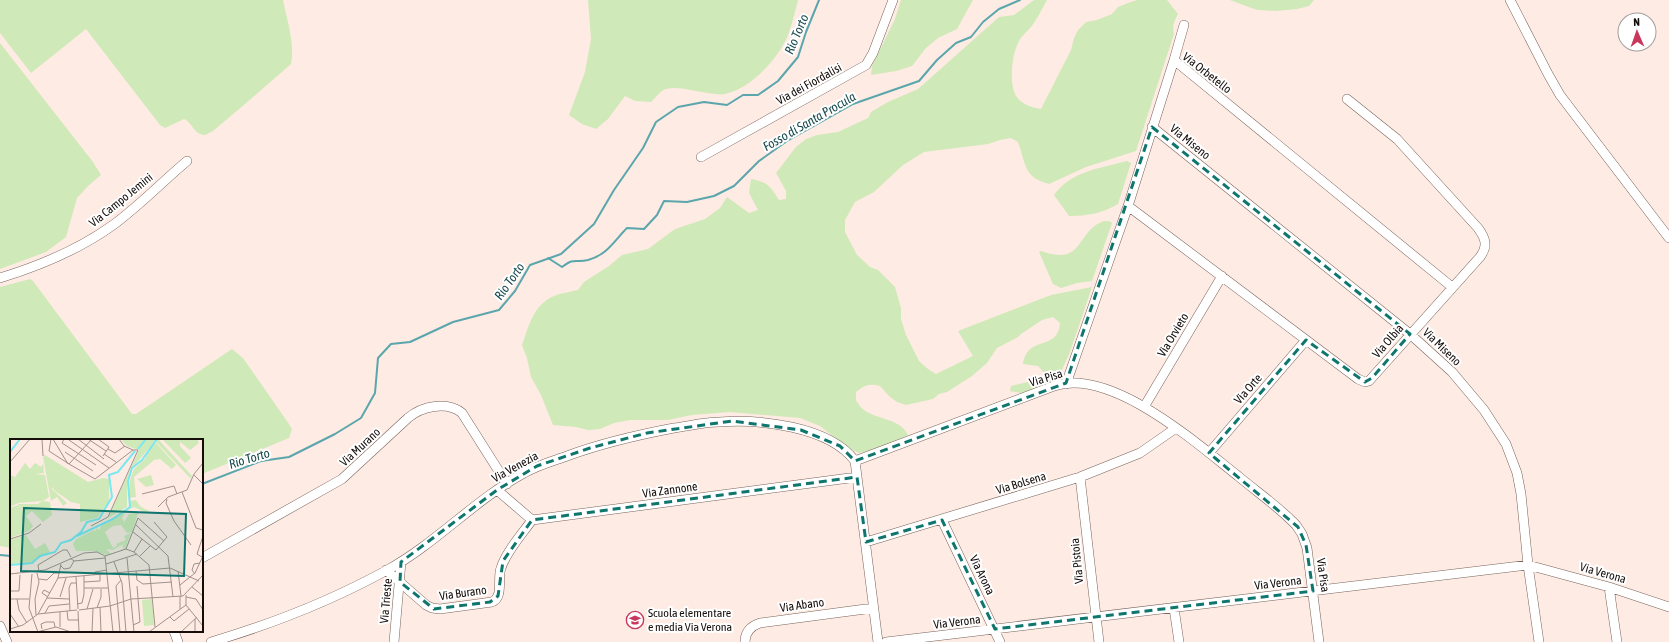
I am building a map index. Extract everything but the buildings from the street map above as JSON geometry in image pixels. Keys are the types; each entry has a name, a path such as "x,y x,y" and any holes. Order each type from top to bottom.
{"street":[{"name":"Via dei Fiordalisi","path":"701,158 866,65 873,53 893,0"},
{"path":"1510,0 1560,95 1669,238"},
{"path":"1174,60 1184,25"},
{"name":"Via Orbetello","path":"1066,384 1128,206 1174,60 1452,287"},
{"name":"Via Olbia","path":"1128,206 1358,379 1365,382 1372,378 1482,255 1486,246 1484,236 1475,224 1397,138 1347,98"},
{"name":"Via Miseno","path":"1152,127 1410,334 1441,362 1473,397 1493,422 1509,450 1517,473 1521,494 1528,565 1539,642"},
{"name":"Via Campo Jemini","path":"0,278 53,258 97,236 123,217 187,161"},
{"name":"Via Orvieto","path":"1144,407 1222,276"},
{"name":"Via Orte","path":"1209,453 1306,340"},
{"name":"Via Pisa","path":"855,461 1054,386 1084,384 1102,388 1144,407 1176,428 1209,453 1298,527 1306,545 1319,642"},
{"name":"Via Murano","path":"203,557 342,479 408,418 417,412 426,409 449,407 462,413 507,484"},
{"name":"Via Venezia","path":"211,642 284,618 386,570 401,562 507,484 540,465 604,444 647,433 721,422 777,425 816,434 840,446 855,461"},
{"name":"Via Bolsena","path":"866,542 1080,477 1136,455 1152,446 1176,428"},
{"path":"855,461 878,642"},
{"name":"Via Zannone","path":"532,520 857,477"},
{"name":"Via Pistoia","path":"1080,477 1099,642"},
{"path":"497,490 532,520"},
{"name":"Via Burano","path":"400,582 426,605 436,609 494,601 498,596 499,575 503,561 532,520"},
{"name":"Via Arona","path":"942,520 1000,642"},
{"name":"Via Trieste","path":"394,642 401,562"},
{"name":"Via Verona","path":"886,642 1528,565 1609,586 1669,607"},
{"path":"386,570 400,582"},
{"path":"1609,586 1617,642"},
{"name":"Via Abano","path":"745,642 748,632 753,626 760,623 873,608"},
{"path":"1174,608 1179,642"},
{"path":"0,626 7,642"},
{"path":"174,632 178,642"}],"highlighted area":[{"path":"1152,127 1410,334 1372,378 1365,382 1306,340 1209,453 1298,527 1306,545 1313,591 995,629 942,520 866,542 857,477 532,520 503,561 498,596 490,602 434,609 400,582 401,562 497,490 537,466 590,448 647,433 732,421 801,430 840,446 855,461 1066,383"}],"green space":[{"path":"0,0 283,0 292,48 291,64 213,131 205,135 198,133 190,123 184,119 165,128 160,125 86,29 31,73 0,33"},
{"path":"588,0 798,0 788,35 778,54 762,72 744,86 725,94 710,94 675,88 667,89 662,91 651,102 635,101 625,96 608,119 596,129 582,124 569,115 585,72 591,39"},
{"path":"901,0 973,0 957,29 938,38 926,48 912,66 896,71 871,75 872,66 895,19"},
{"path":"1034,0 1047,0 1030,29 1019,41 1013,60 1012,82 1015,94 1019,100 1034,108 1041,109 1071,50 1078,30 1086,22 1097,20 1112,14 1118,7 1137,0 1167,0 1178,14 1173,28 1174,34 1136,151 1086,167 1049,184 1034,178 1024,163 1018,142 1011,138 988,144 924,152 903,165 874,192 855,202 845,220 845,232 857,255 870,267 878,270 895,287 901,308 901,319 906,335 919,361 936,374 973,356 958,331 1051,295 1092,287 1070,352 1058,379 1051,385 1021,393 1010,391 1011,386 1041,379 1045,374 1038,366 1023,364 1026,355 1031,349 1036,345 1049,341 1058,332 1060,323 1053,317 1042,320 1018,337 997,348 987,363 972,376 947,392 939,394 933,399 906,405 897,402 890,397 880,386 864,386 856,392 856,400 862,408 875,416 900,425 908,435 880,448 859,453 848,448 820,426 800,418 730,412 692,415 668,420 630,420 614,423 600,429 588,430 576,427 553,425 541,395 531,377 527,358 522,345 536,310 541,305 554,296 578,290 584,282 609,266 622,255 648,249 675,229 705,219 720,208 727,197 749,213 758,210 749,193 751,179 768,185 779,200 786,199 786,191 776,173 796,147 806,139 817,135 838,132 868,118 871,112 888,102 918,89 999,17 1014,15"},
{"path":"1230,0 1314,0 1309,6 1276,11 1257,10"},
{"path":"0,43 93,162 101,175 77,198 66,237 46,252 0,269"},
{"path":"1127,161 1131,163 1118,204 1107,210 1069,216 1054,195 1061,187 1078,176"},
{"path":"1104,221 1109,221 1112,223 1092,281 1077,283 1061,288 1053,284 1039,252 1041,251 1055,255 1073,251 1088,232"},
{"path":"30,279 33,281 132,414 136,414 232,349 243,358 289,424 292,429 289,438 203,474 203,439 10,439 10,548 0,546 0,287"}],"waterway":[{"name":"Rio Torto","path":"203,484 261,461 289,457 335,434 361,418 375,393 378,358 391,344 410,342 453,322 499,310 515,291 530,265 561,254 594,224 614,190 643,148 656,122 678,107 704,102 727,105 743,95 758,95 778,81 798,57 819,0"},
{"name":"Fosso di Santa Procula","path":"548,258 562,267 573,261 584,261 595,258 610,247 627,228 644,229 657,215 664,201 687,202 714,196 734,186 759,161 787,141 853,104 919,81 937,60 956,43 971,37 983,22 999,9 1020,0"},
{"name":"Rio Torto","path":"0,555 10,556"}],"place":[{"name":"Scuola elementare e media Via Verona","path":"635,620"}]}
